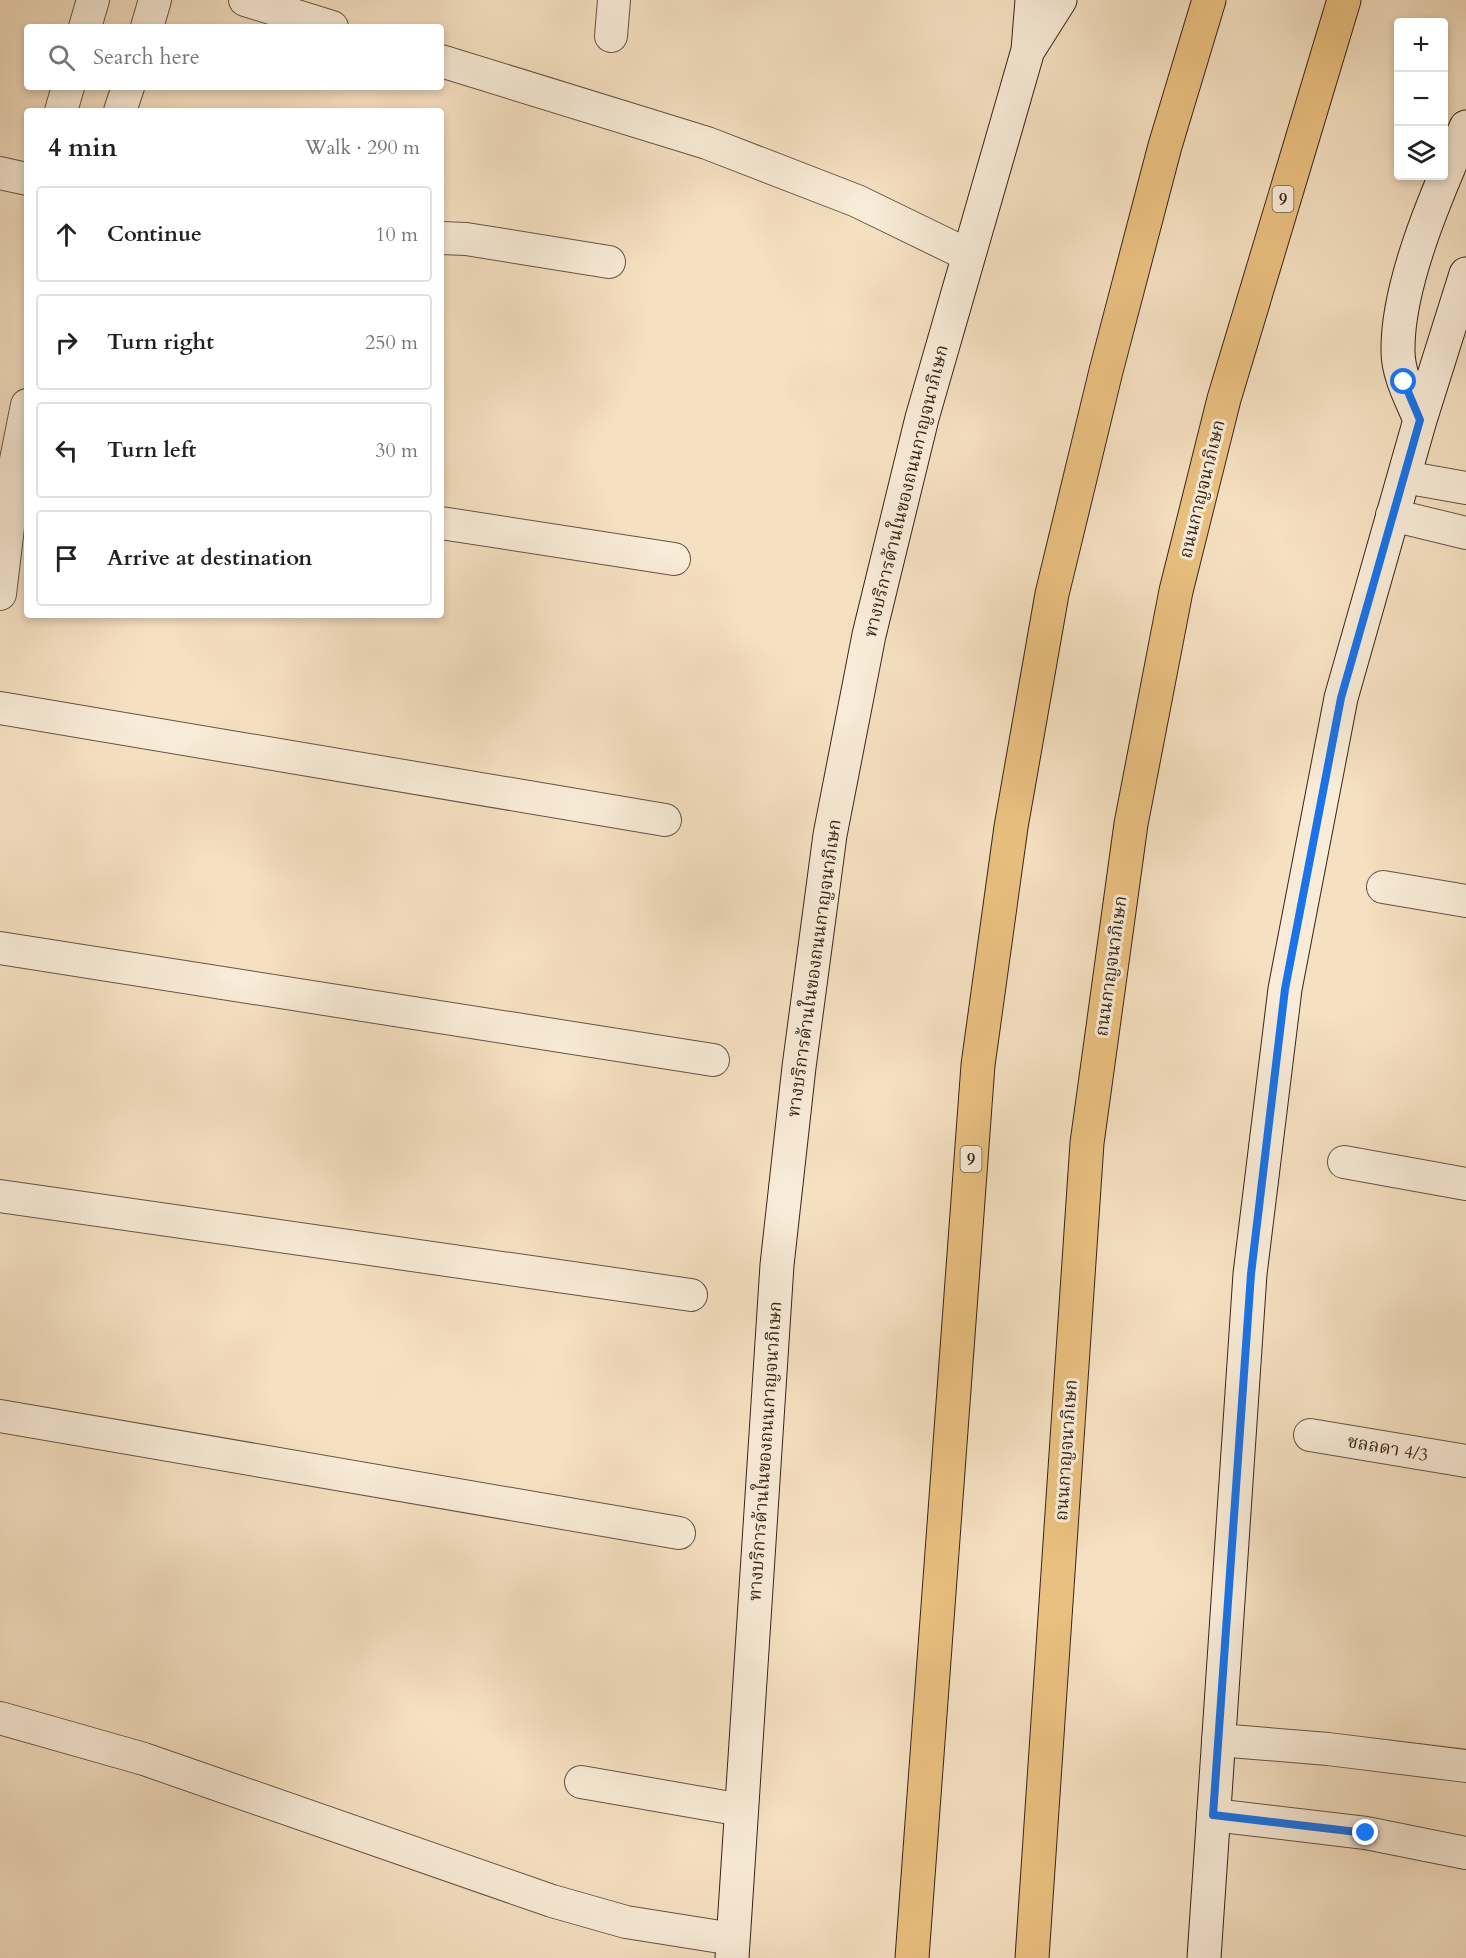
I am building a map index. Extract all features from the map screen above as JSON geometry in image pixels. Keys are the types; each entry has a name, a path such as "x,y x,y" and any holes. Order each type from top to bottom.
{"highway":[{"name":"9","path":"912,1958 978,1065 1011,827 1052,594 1106,371 1165,146 1209,0"},
{"name":"ถนนกาญจนาภิเษก","path":"1032,1958 1087,1143 1131,824 1176,591 1224,399 1344,0"}],"main road":[{"name":"ทางบริการด้านในของถนนกาญจนาภิเษก","path":"732,1949 777,1265 830,834 869,635 922,418 1028,50 1032,0"},
{"path":"1028,50 1060,0"},
{"path":"1420,420 1404,382 1398,351 1403,309 1417,253 1466,127"},
{"path":"1204,1958 1251,1274 1285,989 1341,698 1420,420 1466,274"}],"street":[{"path":"86,24 93,0"},
{"path":"148,24 155,0"},
{"path":"245,0 322,24"},
{"path":"611,36 614,0"},
{"path":"444,62 717,147 857,201 968,255"},
{"path":"62,108 67,90"},
{"path":"121,108 127,90"},
{"path":"0,173 24,178"},
{"path":"444,238 466,239 609,262"},
{"path":"0,594 14,460 24,418"},
{"path":"1404,477 1466,488"},
{"path":"1392,515 1466,533"},
{"path":"444,523 674,559"},
{"path":"0,708 665,820"},
{"path":"1383,887 1466,901"},
{"path":"0,948 712,1060"},
{"path":"1344,1162 1466,1184"},
{"path":"0,1196 691,1295"},
{"path":"0,1416 679,1533"},
{"name":"ชลลดา 4/3","path":"1310,1435 1466,1461"},
{"path":"0,1718 144,1759 552,1901 732,1949"},
{"path":"1218,1740 1328,1749 1466,1766"},
{"path":"581,1782 742,1810"},
{"path":"1213,1815 1366,1833 1466,1853"}],"route":[{"path":"1366,1833 1213,1815 1251,1274 1285,989 1341,698 1420,420 1404,382"}]}
